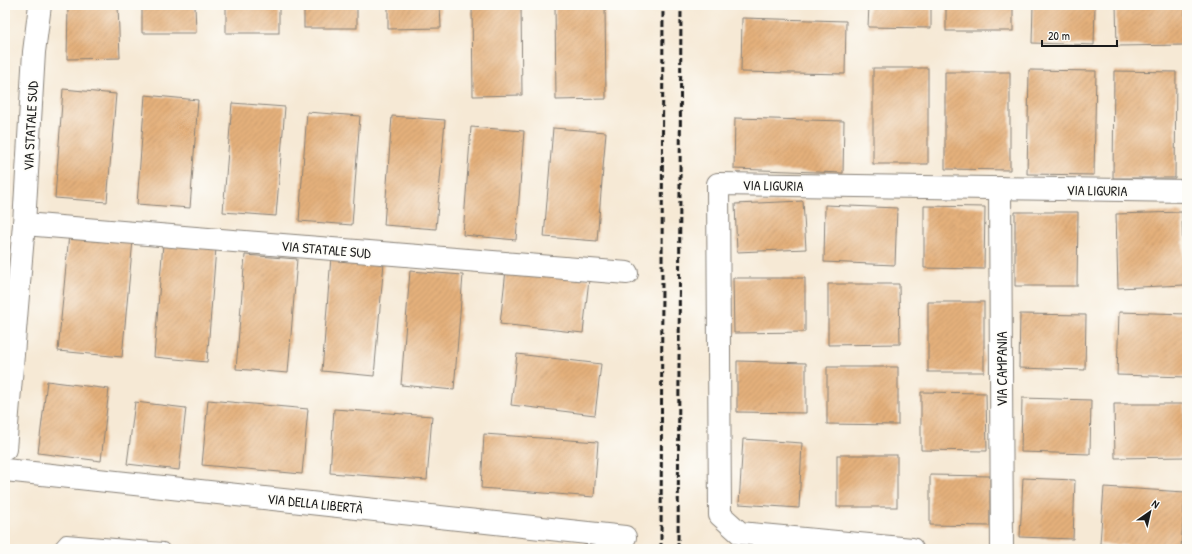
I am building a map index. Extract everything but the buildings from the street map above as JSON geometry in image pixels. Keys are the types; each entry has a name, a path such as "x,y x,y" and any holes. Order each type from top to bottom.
{"street":[{"name":"VIA STATALE SUD","path":"5,449 24,224 34,52 34,29 28,5"},
{"name":"VIA STATALE SUD","path":"34,52 40,5"},
{"name":"VIA LIGURIA","path":"822,545 740,533 720,515 718,184 1187,191"},
{"name":"VIA CAMPANIA","path":"1000,188 1002,549"},
{"name":"VIA STATALE SUD","path":"24,224 627,274"},
{"name":"VIA DELLA LIBERTÀ","path":"5,470 625,537"},
{"path":"822,545 912,549"}],"lane":[{"path":"59,549 66,541 163,549"}],"railway":[{"path":"661,549 663,5"},
{"path":"678,549 681,5"}]}
